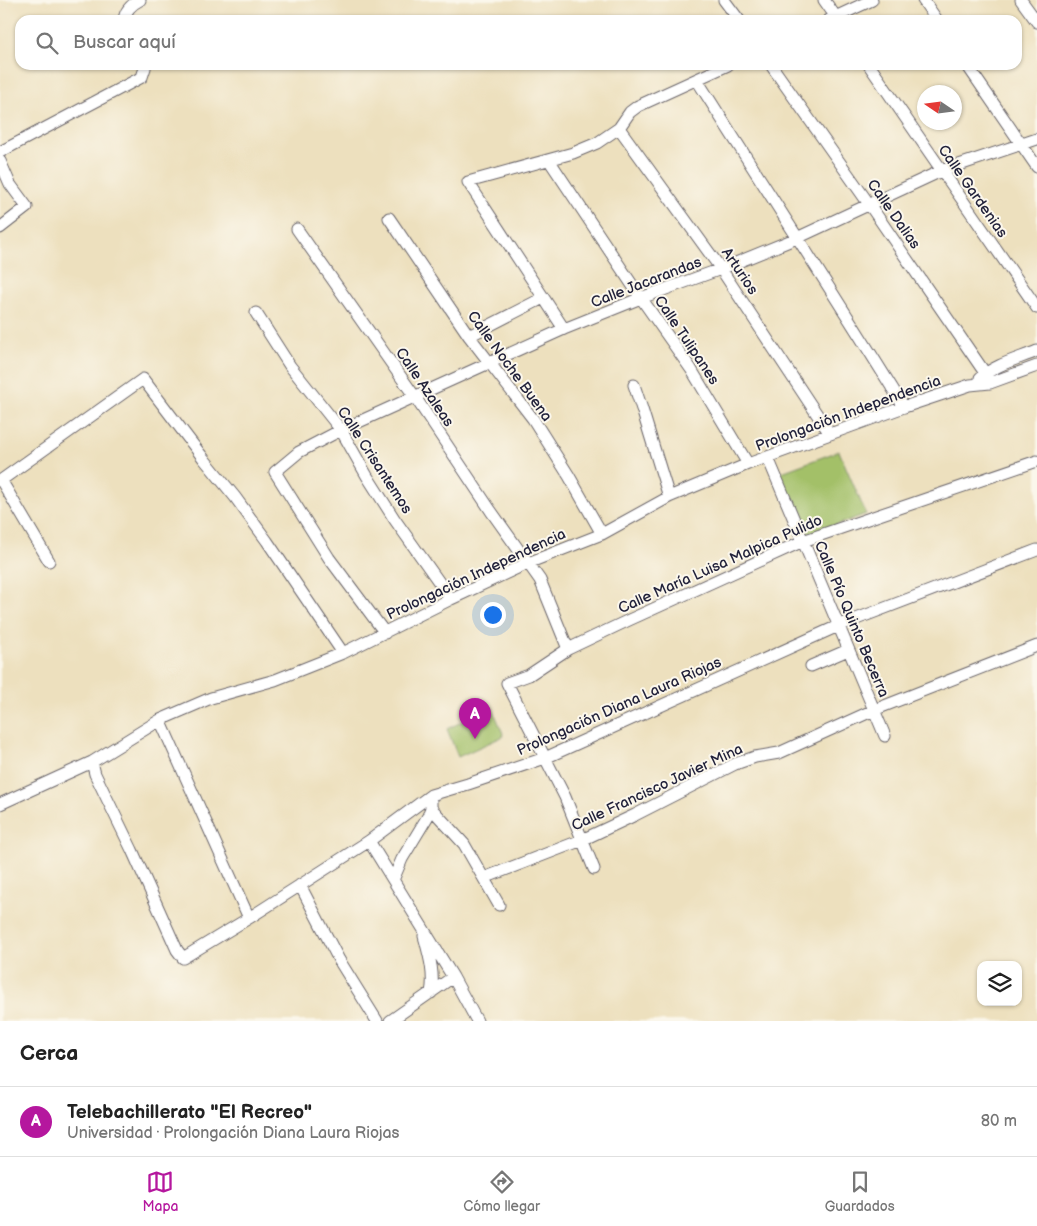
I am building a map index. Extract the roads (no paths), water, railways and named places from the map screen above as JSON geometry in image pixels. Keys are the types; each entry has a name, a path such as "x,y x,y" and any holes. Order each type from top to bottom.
{"street":[{"path":"125,15 125,12 140,0"},
{"path":"724,0 734,15"},
{"path":"824,0 832,15"},
{"path":"842,15 872,0"},
{"path":"923,0 934,15"},
{"path":"1021,0 1037,22"},
{"path":"0,152 142,77 144,70"},
{"path":"564,329 468,182 573,153 597,143 619,128 630,112 638,106 718,70"},
{"name":"Calle Dalias","path":"775,70 988,378"},
{"name":"Calle Gardenias","path":"872,70 1037,308"},
{"path":"971,70 1037,167"},
{"path":"697,80 904,407"},
{"name":"Arturios","path":"619,128 721,269 830,434"},
{"name":"Calle Jacarandas","path":"385,633 329,558 275,472 299,452 341,430 564,329 797,238 941,170 1037,139"},
{"name":"Calle Tulipanes","path":"549,160 691,369 748,464"},
{"path":"0,161 10,184 27,207 0,228"},
{"name":"Calle Noche Buena","path":"390,218 469,336 532,419 569,476 602,534"},
{"name":"Calle Azaleas","path":"297,229 540,580 568,649"},
{"path":"469,336 544,298"},
{"name":"Calle Crisantemos","path":"256,313 290,366 341,430 395,520 451,599"},
{"name":"Prolongación Independencia","path":"988,378 999,366 1037,351"},
{"name":"Prolongación Independencia","path":"0,804 92,762 160,720 211,698 275,680 343,654 451,599 528,563 602,534 669,497 748,464 904,407 988,378 1037,366"},
{"path":"49,561 1,480 143,379 235,497 343,654"},
{"path":"634,385 669,497"},
{"name":"Calle Pío Quinto Becerra","path":"768,458 885,736"},
{"name":"Calle María Luisa Malpica Pulido","path":"545,758 507,683 529,675 568,649 686,593 803,541 1037,461"},
{"name":"Prolongación Diana Laura Riojas","path":"92,762 182,958 369,842 430,794 468,784 545,758 838,626 1037,550"},
{"name":"Calle Francisco Javier Mina","path":"484,878 582,840 735,764 780,753 874,710 1037,646"},
{"path":"812,666 848,650"},
{"path":"160,720 249,918"},
{"path":"545,758 565,797 594,869"},
{"path":"393,880 402,859 428,816 431,808 430,794"},
{"path":"431,808 464,844 499,905"},
{"path":"369,842 454,977 477,1021"},
{"path":"300,885 339,960 377,1021"},
{"path":"422,928 432,969 433,985 431,993"},
{"path":"390,1021 454,977"}],"place":[{"name":"Telebachillerato \"El Recreo\"","path":"475,739"}]}
